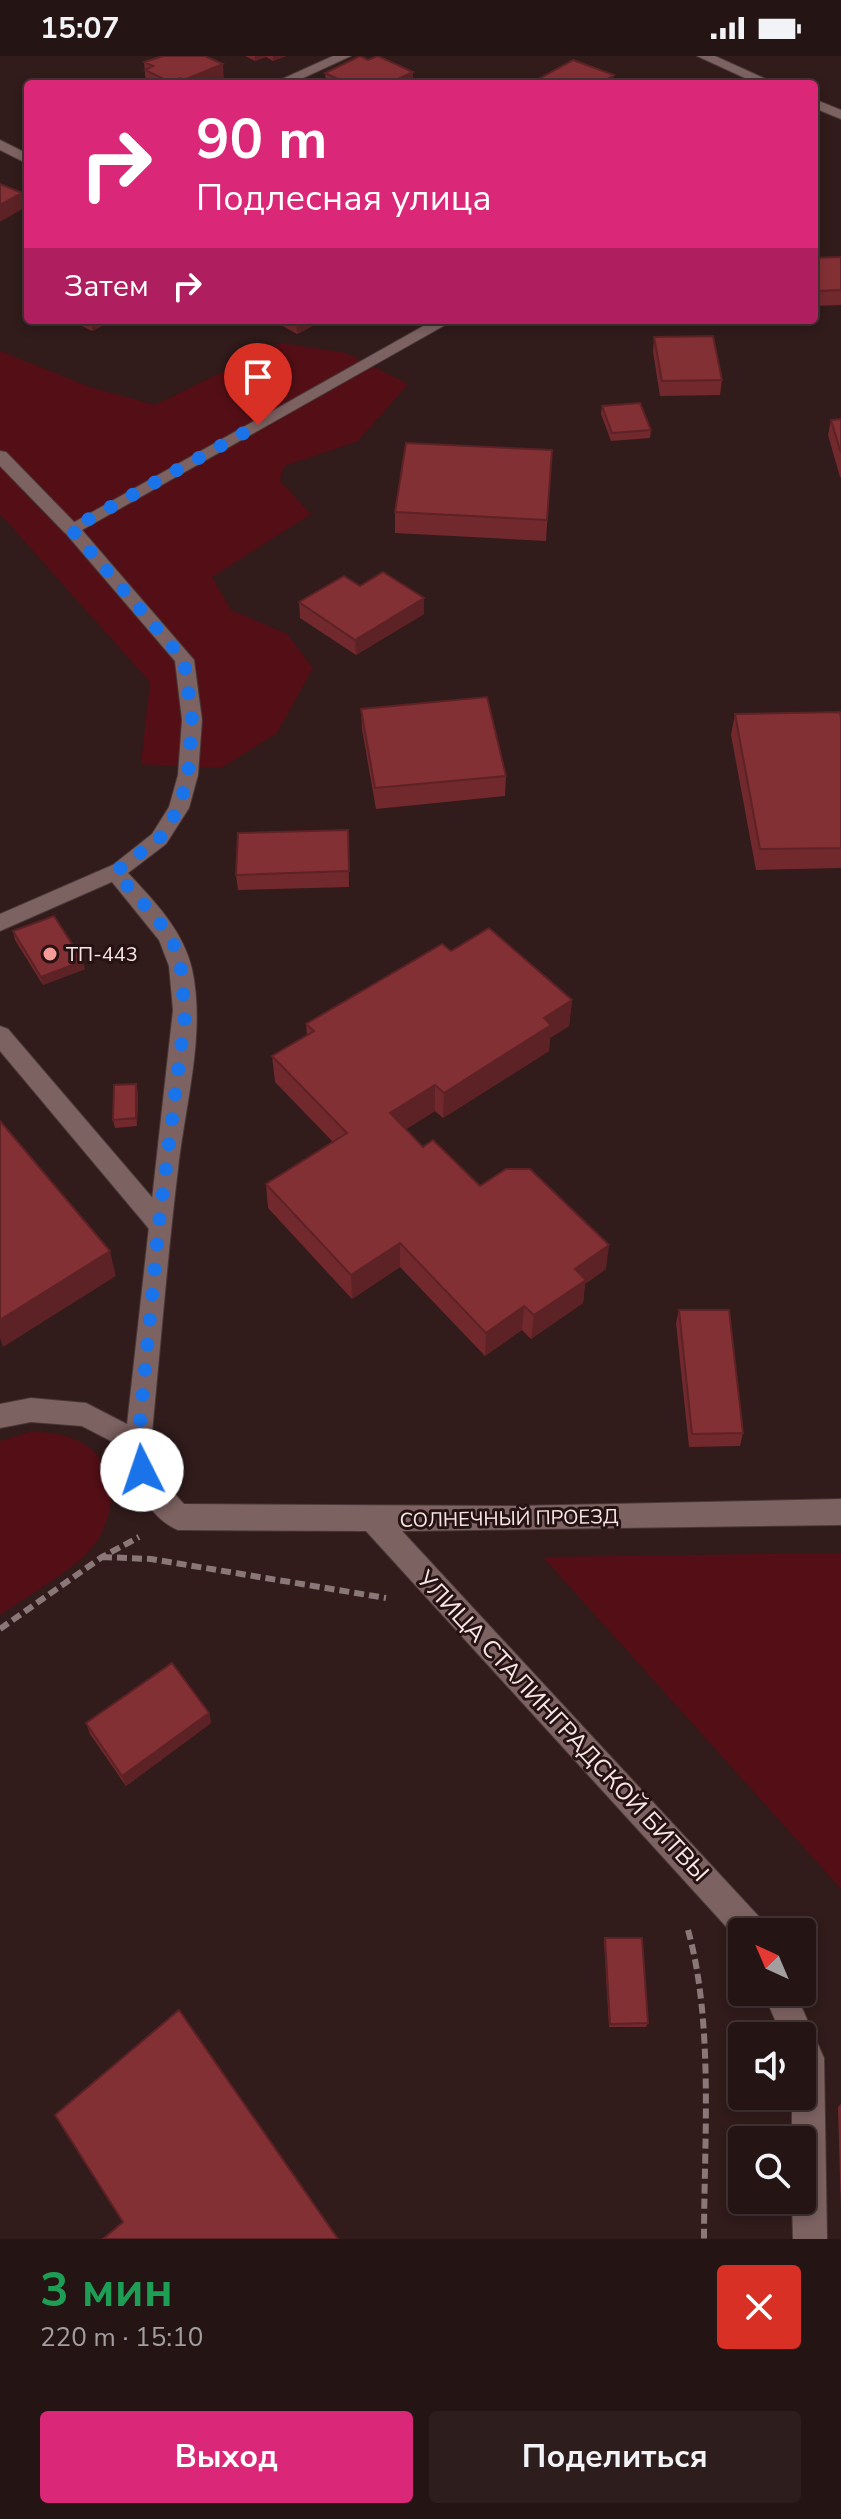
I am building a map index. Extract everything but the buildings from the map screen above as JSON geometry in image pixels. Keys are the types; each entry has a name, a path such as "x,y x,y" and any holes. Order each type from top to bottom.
{"street":[{"path":"287,80 344,56"},
{"path":"704,56 761,80"},
{"path":"824,108 841,115"},
{"path":"0,144 24,158"},
{"path":"71,529 439,324"},
{"path":"0,456 71,529 184,660 192,720 188,775 179,808 159,839 115,872 0,923"},
{"path":"115,872 158,920 173,942 181,969 185,1016 159,1223 138,1443 142,1470 155,1492 178,1517"},
{"path":"0,1035 159,1223"},
{"path":"0,1416 31,1410 86,1415 138,1443"},
{"name":"СОЛНЕЧНЫЙ ПРОЕЗД","path":"178,1517 373,1519 841,1512"},
{"name":"УЛИЦА СТАЛИНГРАДСКОЙ БИТВЫ","path":"373,1519 739,1918"},
{"path":"809,2110 810,2239"}],"path":[{"path":"0,1629 102,1557 178,1517"},
{"path":"102,1557 151,1559 401,1601"},
{"path":"685,1918 697,1962 703,2004 704,2239"}],"shaded area":[{"path":"281,343 346,353 408,384 358,441 284,466 280,481 311,514 212,577 231,610 287,634 313,668 277,733 221,768 141,764 150,682 0,514 0,351 90,387 155,405"},
{"path":"29,1432 65,1436 92,1449 108,1476 110,1507 99,1537 82,1558 0,1615 0,1441"},
{"path":"841,1553 841,1889 543,1557"}],"place":[{"name":"ТП-443","path":"50,954"}],"route":[{"path":"142,1470 138,1443 159,1223 185,1016 181,969 173,942 158,920 115,872 159,839 179,808 188,775 192,720 184,660 71,529 258,425"}]}
